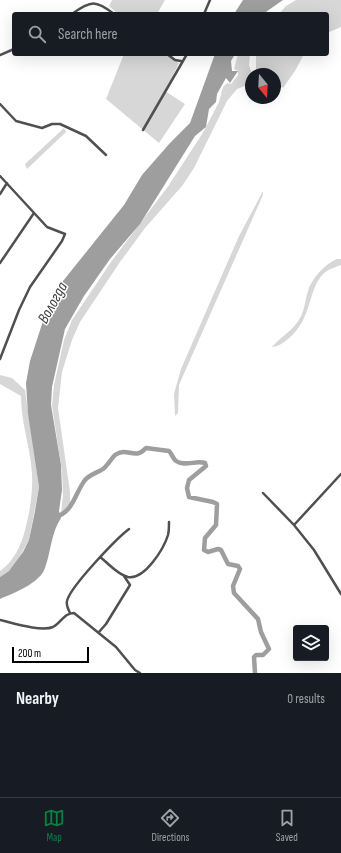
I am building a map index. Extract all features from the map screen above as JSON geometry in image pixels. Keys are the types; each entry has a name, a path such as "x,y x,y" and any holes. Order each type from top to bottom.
{"street":[{"path":"75,12 86,4 95,1 102,4 112,12"},
{"path":"205,12 209,1"},
{"path":"0,55 12,50"},
{"path":"170,56 175,60 182,61"},
{"path":"143,130 186,56"},
{"path":"0,104 16,122 42,128 52,124 60,124 86,136 106,155"},
{"path":"0,176 47,228 65,234 62,241 30,287 19,310 0,359"},
{"path":"0,194 7,183"},
{"path":"0,262 34,213"},
{"path":"294,525 341,474"},
{"path":"263,493 294,525 314,550 341,594"},
{"path":"100,557 124,575 133,577 150,567 168,535 169,522"},
{"path":"70,613 67,604 70,593 117,538 129,529"},
{"path":"99,632 106,624 130,586 124,575"},
{"path":"0,620 20,625 46,628 56,625 70,613"},
{"path":"70,613 78,615 99,632 116,647 135,670 140,673"}],"shaded area":[{"path":"112,0 165,0 158,12 116,12 109,6"},
{"path":"296,0 341,0 341,27 329,32 329,12 281,12 286,6"},
{"path":"123,56 169,56 179,63 165,91 185,104 159,143 106,99"},
{"path":"237,56 250,56 250,68 245,68 245,86 237,89 227,101 194,168 182,186 145,228 120,262 80,322 72,340 62,372 58,408 70,492 70,503 64,513 61,514 63,495 62,471 52,406 54,385 64,340 72,320 111,262 169,185 204,131 219,102 223,87 227,83 231,84 238,75 238,71 234,69"},
{"path":"256,56 303,56 283,88 281,87 281,68 256,68"},
{"path":"64,128 66,132 27,169 25,164"},
{"path":"263,191 263,195 179,385 178,413 175,416 174,394 181,369 239,236"},
{"path":"337,259 341,259 341,265 324,273 319,280 302,323 288,339 272,347 297,323 302,315 308,291 316,276 328,264"},
{"path":"0,375 12,378 25,390 39,487 29,540 16,563 9,571 0,577 0,571 13,558 23,536 30,505 32,480 31,463 22,413 21,396 0,384"}],"water":[{"path":"243,0 283,0 266,12 235,12"},
{"name":"Вологда","path":"214,56 234,56 231,61 232,71 238,71 230,83 226,78 217,94 216,102 209,109 206,127 195,136 140,224 110,259 84,296 65,329 52,387 51,405 61,465 62,490 59,511 61,518 55,530 47,562 42,573 26,587 0,599 0,577 9,571 23,552 29,540 39,487 28,414 26,383 30,361 45,315 63,281 124,205 142,175 190,123"}],"waterway":[{"path":"55,517 61,515 70,507 87,478 103,469 115,455 120,453 124,452 134,454 142,452 146,448 169,451 179,463 205,463 206,466 189,480 187,488 189,497 217,504 216,525 205,538 204,550 208,552 218,549 221,550 228,564 238,566 240,569 233,586 234,593 258,619 261,632 269,649 263,655 256,655 254,657 255,673"}]}
